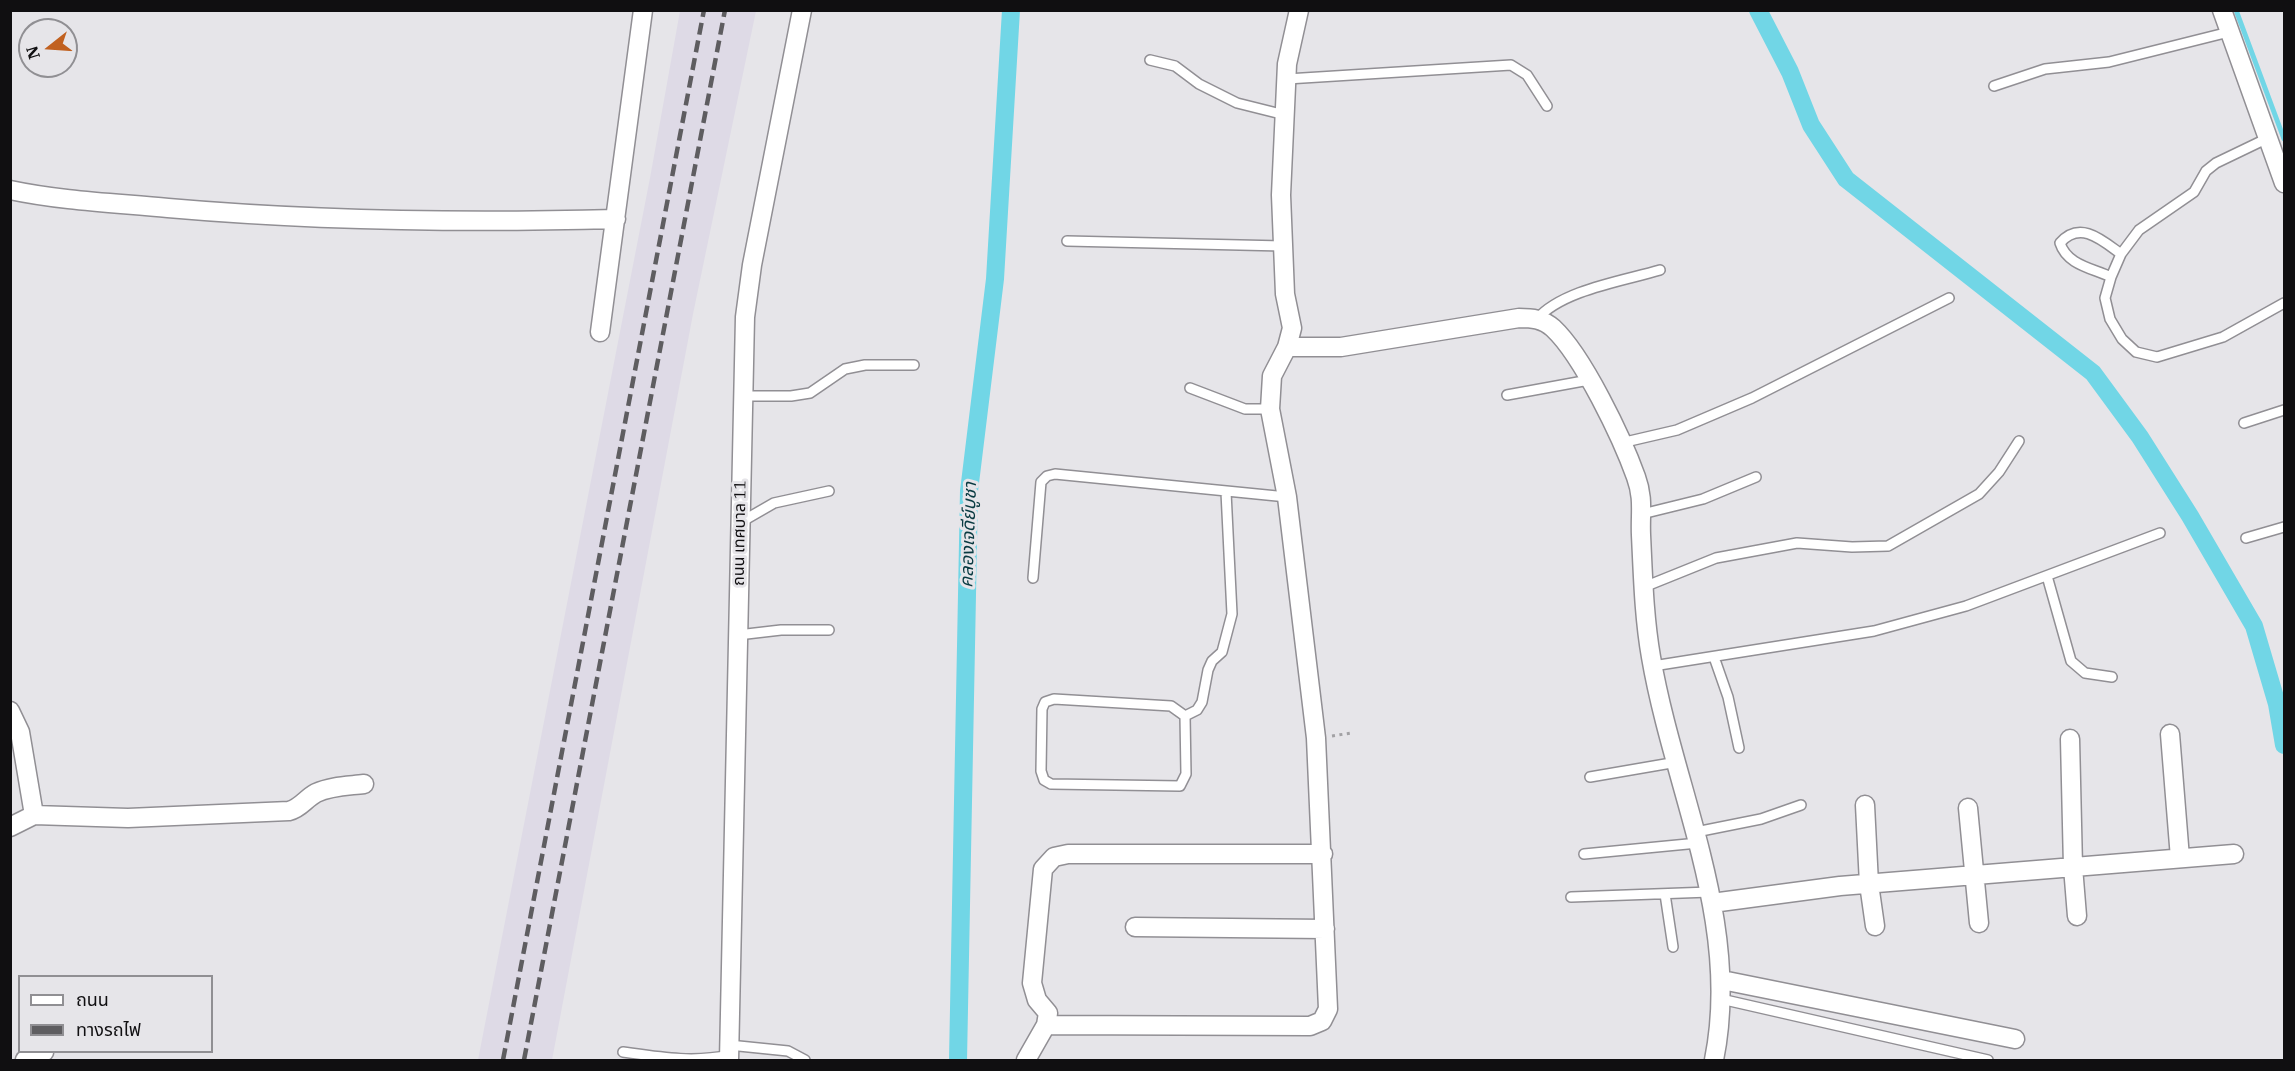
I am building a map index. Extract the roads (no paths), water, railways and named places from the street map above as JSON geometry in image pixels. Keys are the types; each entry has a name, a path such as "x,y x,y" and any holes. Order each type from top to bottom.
{"street":[{"path":"600,332 643,10"},
{"name":"ถนน เทศบาล 11","path":"729,1054 745,317 752,265 802,10"},
{"path":"1046,1025 1310,1026 1322,1021 1328,1009 1323,854 1316,738 1287,497 1270,409 1272,376 1287,347 1292,328 1285,294 1281,195 1287,79 1299,10"},
{"path":"2222,10 2284,183"},
{"path":"10,190 67,199 252,215 436,221 616,219"},
{"path":"1287,347 1341,347 1519,318 1537,319 1551,327 1566,343 1603,402 1622,443 1643,499 1644,588 1653,666 1711,898 1722,980 1714,1060"},
{"path":"10,711 22,740 34,815"},
{"path":"2170,734 2180,858"},
{"path":"2070,739 2073,867 2077,916"},
{"path":"10,827 34,815 128,818 289,811 299,808 306,800 328,789 364,784"},
{"path":"1865,805 1869,884 1875,927"},
{"path":"1968,808 1979,923"},
{"path":"1026,1060 1046,1025 1048,1013 1037,1000 1032,983 1044,869 1054,857 1068,854 1323,854"},
{"path":"1711,898 2234,854"},
{"path":"1135,927 1326,928"},
{"path":"1722,980 2015,1039"},
{"path":"26,1060 42,1053"}],"lane":[{"path":"1994,86 2045,69 2109,62 2229,32"},
{"path":"1150,60 1175,66 1199,84 1237,103 1285,115"},
{"path":"1287,79 1510,65 1527,75 1547,106"},
{"path":"2268,138 2206,171 2194,192 2139,230 2121,254 2105,298 2110,319 2122,339 2136,352 2157,357 2223,337 2284,303"},
{"path":"2111,277 2089,266 2075,263 2062,251 2060,243 2066,235 2079,231 2089,233 2121,254"},
{"path":"1067,241 1282,246"},
{"path":"1537,319 1548,307 1582,293 1660,270"},
{"path":"1622,443 1677,430 1752,398 1949,298"},
{"path":"743,396 791,396 810,393 845,369 865,365 914,365"},
{"path":"1507,395 1589,380"},
{"path":"1190,388 1245,409 1270,409"},
{"path":"2244,423 2284,410"},
{"path":"1644,588 1716,558 1797,543 1852,547 1888,546 1979,494 1999,472 2019,441"},
{"path":"1033,578 1041,482 1047,476 1055,474 1287,497"},
{"path":"1642,514 1703,499 1756,477"},
{"path":"741,522 774,503 828,491"},
{"path":"1185,716 1197,710 1202,702 1208,670 1212,661 1222,652 1232,614 1226,492"},
{"path":"2246,538 2284,527"},
{"path":"1653,666 1874,631 1966,606 2160,533"},
{"path":"2048,576 2071,661 2085,673 2112,677"},
{"path":"738,636 781,630 829,630"},
{"path":"1714,657 1728,697 1739,748"},
{"path":"1053,699 1172,706 1185,716 1186,774 1180,786 1051,783 1044,780 1041,771 1042,709 1046,702 1053,699"},
{"path":"1590,777 1677,762"},
{"path":"1584,854 1697,838 1802,805"},
{"path":"1665,894 1673,947"},
{"path":"1571,897 1665,894 1711,898"},
{"path":"1721,999 1988,1060"},
{"path":"623,1052 674,1059 709,1059 729,1054 789,1051 805,1060"}],"waterway":[{"name":"คลองเจดีย์บูชา","path":"958,1060 969,491 995,279 1011,10"},
{"path":"1758,10 1790,72 1811,125 1846,179 2093,373 2140,437 2190,516 2254,626 2277,704 2284,745"},
{"path":"2236,10 2284,139"}],"railway":[{"path":"503,1060 704,10"},
{"path":"524,1060 725,10"}]}
